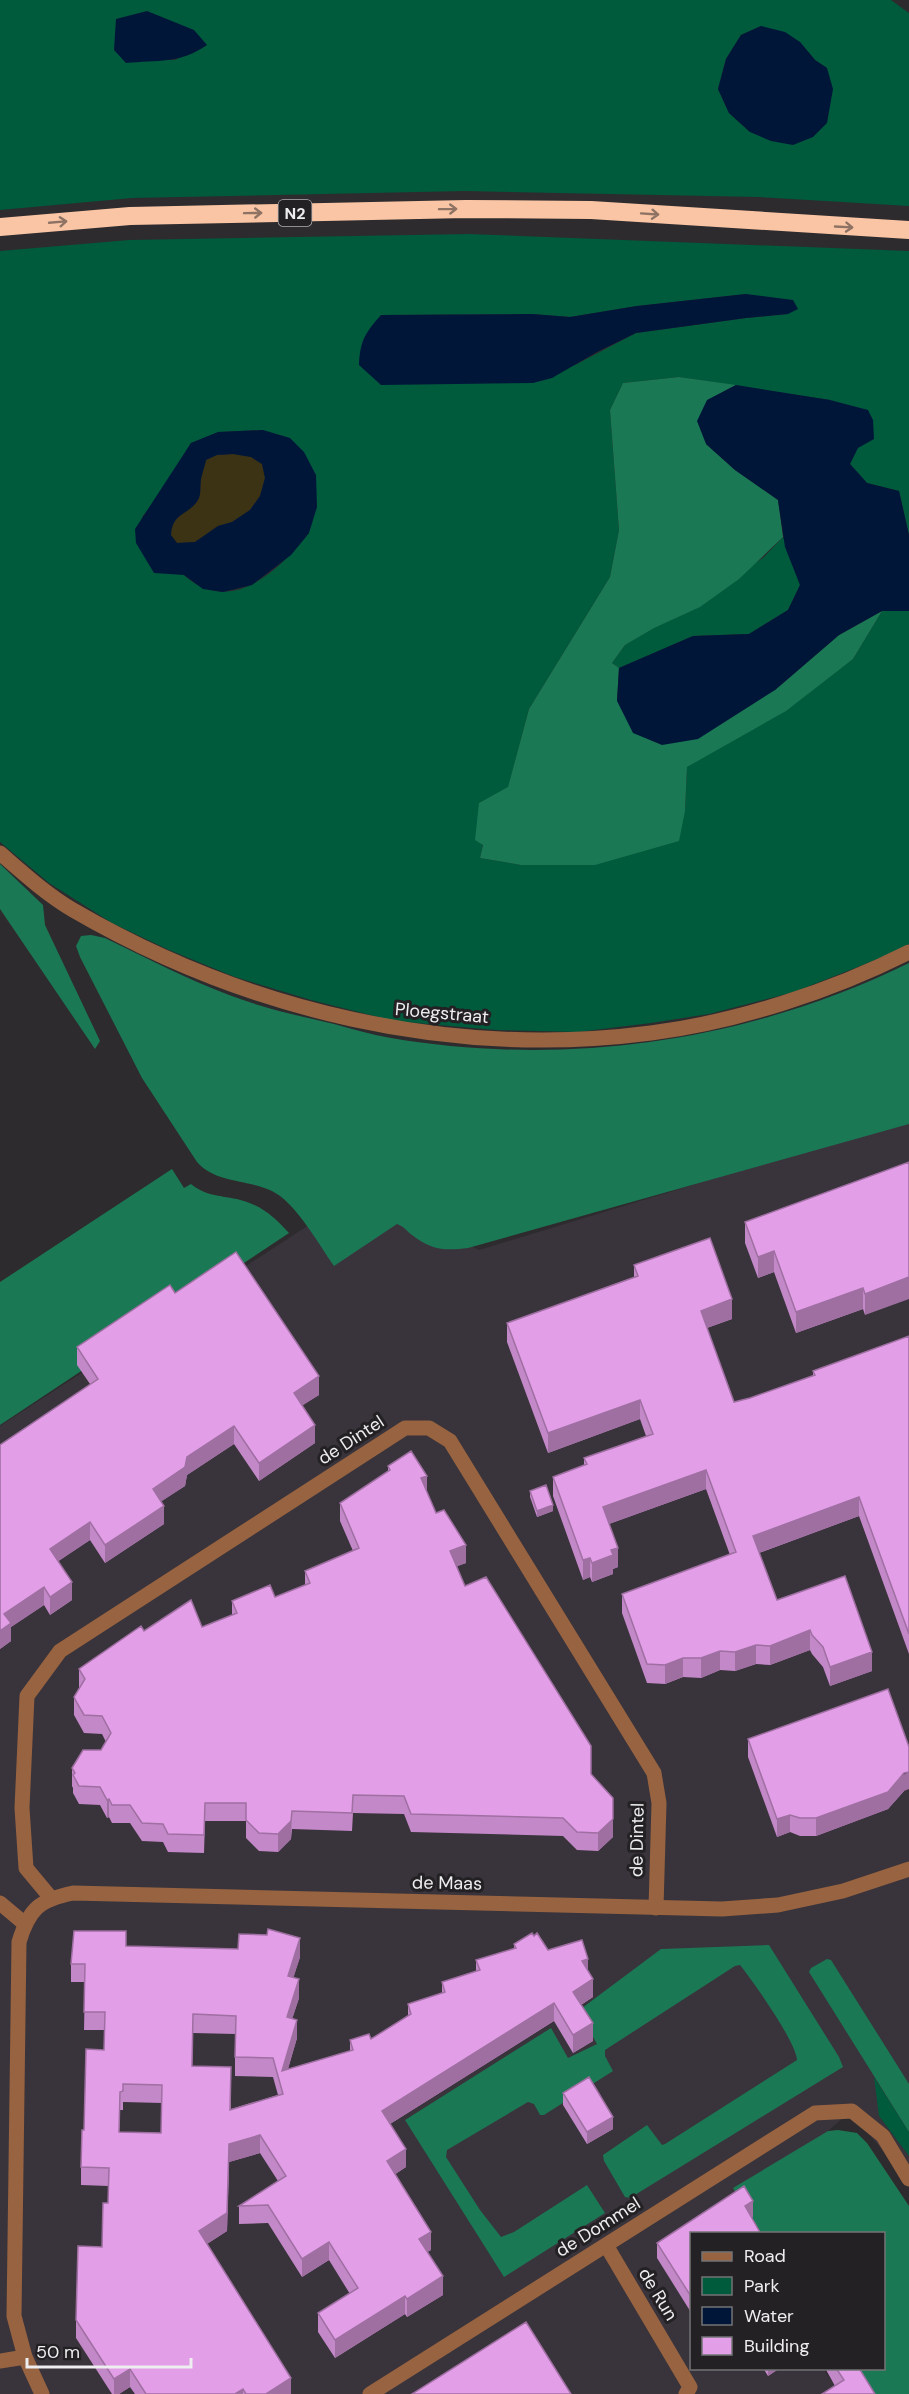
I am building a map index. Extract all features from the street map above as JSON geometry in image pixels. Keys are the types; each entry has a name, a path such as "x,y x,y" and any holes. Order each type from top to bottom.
{"highway":[{"name":"N2","path":"0,227 130,216 478,209 591,210 909,230"}],"street":[{"name":"Ploegstraat","path":"0,853 39,886 72,909 165,958 233,986 308,1010 392,1029 497,1038 566,1039 651,1033 712,1022 795,998 909,952"},
{"name":"de Dintel","path":"51,1898 26,1868 22,1808 27,1696 60,1651 405,1428 429,1428 450,1441 654,1773 659,1803 656,1908"},
{"name":"de Maas","path":"51,1898 73,1893 722,1909 778,1905 843,1891 909,1869"},
{"path":"42,2394 25,2357 14,2316 19,1942 33,1910 51,1898"},
{"path":"0,1902 25,1924"},
{"name":"de Dommel","path":"370,2394 815,2113 852,2111 883,2136 909,2179"},
{"name":"de Run","path":"606,2245 690,2387 686,2394"},
{"path":"0,2361 25,2357"}],"shaded area":[{"path":"909,1119 909,2182 850,2112 718,2225 698,2232 690,2232 690,2370 824,2370 842,2394 0,2394 0,1426 318,1219 409,1216 479,1250"}],"green space":[{"path":"0,0 891,0 909,13 909,206 759,197 465,191 132,198 0,210","holes":["761,26 800,42 815,60 827,68 750,132 729,113 718,89 726,59 741,35","207,45 175,60 153,60"]},
{"path":"468,234 909,251 909,535 899,491 867,483 850,464 857,448 830,400 679,377 623,383 610,410 619,530 610,577 529,709 508,788 479,803 483,844 480,858 521,865 595,865 685,811 687,767 853,659 882,611 909,611 909,944 883,957 794,992 709,1014 651,1023 578,1032 496,1030 394,1021 311,1000 235,977 169,950 112,923 49,883 0,842 0,251 129,240","holes":["746,294 787,314 636,333 575,365 381,315 532,314 570,317 637,306","263,430 309,533 284,561 254,583 238,590 221,592 204,588 181,572 142,517 161,493 191,443 219,432"]},
{"path":"679,377 736,385 708,400 706,444 735,470 778,500 783,537 739,579 700,607 654,628 625,645 612,663 619,668 617,701 775,690 839,635 882,611 853,659 786,711 687,767 685,811 679,841 595,865 521,865 480,858 483,845 475,840 479,803 508,787 529,709 610,577 619,530 610,410 623,383"},
{"path":"783,537 800,585 788,610 749,634 693,636 619,668 612,663 625,645 763,558"},
{"path":"0,864 43,905 45,925 100,1041 95,1049 0,909"},
{"path":"91,935 105,938 213,989 281,1011 391,1038 457,1047 524,1050 590,1048 656,1041 722,1029 786,1012 848,990 909,963 909,1124 468,1248 445,1249 426,1244 397,1224 334,1266 308,1227 285,1200 267,1189 214,1174 197,1162 142,1078 80,957 76,946 81,936"},
{"path":"172,1169 184,1188 191,1184 210,1194 258,1206 289,1233 0,1425 0,1282"},
{"path":"769,1945 843,2067 630,2198 625,2197 604,2161 603,2155 647,2125 662,2145 665,2144 797,2060 790,2040 773,2012 740,1965 735,1966 605,2050 605,2056 613,2071 544,2115 540,2115 534,2104 528,2102 447,2150 446,2157 480,2210 501,2237 514,2232 587,2185 605,2213 504,2277 405,2120 551,2028 568,2058 597,2044 578,2011 661,1949"},
{"path":"827,1959 831,1960 909,2084 909,2132 809,1972 811,1968"},
{"path":"874,2077 909,2132 909,2156 879,2116"},
{"path":"828,2131 857,2133 867,2143 909,2206 909,2394 855,2394 841,2370 885,2370 885,2232 760,2232 733,2188"}],"sand":[{"path":"233,454 251,457 262,464 265,478 260,496 250,510 232,522 218,526 195,542 177,543 171,536 172,528 178,518 199,498 206,460 216,455"}],"water":[{"path":"147,11 194,30 207,45 178,58 126,63 114,50 116,19"},
{"path":"761,26 785,32 800,42 815,60 827,68 833,89 827,123 813,137 793,145 771,141 750,132 729,113 718,89 726,59 741,35"},
{"path":"746,294 793,300 798,309 788,314 636,333 552,378 533,383 381,385 359,365 364,338 381,315 532,314 570,317 637,306"},
{"path":"736,385 830,400 868,410 873,420 874,439 858,448 850,464 867,483 899,491 909,535 909,611 882,611 839,635 775,690 698,739 662,745 633,733 617,701 619,668 693,636 749,634 788,610 800,585 785,547 778,500 735,470 706,444 697,421 707,400"},
{"path":"263,430 290,438 304,452 316,475 317,507 309,533 291,555 252,585 223,592 203,589 184,575 154,573 136,543 135,529 191,443 218,432","holes":["233,454 251,457 262,464 265,478 260,496 250,510 232,522 218,526 195,542 177,543 171,535 172,527 178,517 191,508 199,498 206,460 217,455"]}],"building":[{"path":"909,1162 909,1277 865,1294 863,1288 796,1312 774,1251 758,1257 745,1222"},
{"path":"710,1238 732,1299 701,1311 734,1402 815,1375 813,1371 909,1336 909,1634 859,1497 753,1536 777,1600 845,1576 872,1652 830,1667 823,1647 810,1630 770,1646 756,1645 735,1652 720,1651 701,1658 683,1658 665,1665 647,1664 622,1594 736,1552 706,1470 603,1507 618,1548 611,1550 613,1555 592,1563 590,1558 583,1560 553,1477 587,1464 584,1458 653,1434 640,1400 548,1433 507,1323 638,1276 634,1265"},
{"path":"236,1252 319,1376 294,1393 315,1425 259,1463 234,1426 187,1457 185,1467 153,1489 164,1506 105,1545 90,1522 50,1549 72,1582 50,1597 44,1587 4,1614 11,1623 0,1631 0,1445 98,1379 77,1347 170,1285 175,1293"},
{"path":"411,1451 427,1476 421,1478 436,1513 444,1510 466,1545 450,1551 465,1586 486,1577 591,1746 591,1774 613,1798 613,1819 598,1833 577,1832 563,1818 411,1814 404,1796 353,1795 352,1813 292,1811 291,1821 278,1834 259,1833 246,1820 246,1803 205,1803 204,1835 168,1834 163,1824 142,1823 130,1805 112,1805 100,1787 79,1786 72,1768 83,1750 101,1750 111,1733 102,1716 84,1715 74,1697 85,1679 79,1669 141,1626 144,1631 191,1600 202,1627 237,1613 232,1601 270,1585 275,1597 310,1583 305,1571 359,1548 340,1503 390,1470 388,1466"},
{"path":"546,1485 553,1505 537,1511 530,1491"},
{"path":"888,1689 909,1747 909,1772 904,1773 888,1792 816,1818 800,1818 790,1815 777,1819 748,1739"},
{"path":"268,1929 300,1938 288,1976 299,1979 287,2017 297,2020 282,2071 353,2050 350,2040 369,2034 371,2039 411,2014 408,2004 445,1992 442,1982 480,1970 476,1960 516,1948 514,1944 532,1933 534,1936 537,1933 548,1950 582,1940 588,1959 582,1961 593,1979 573,1992 593,2023 573,2035 554,2003 382,2111 406,2149 387,2161 431,2232 419,2239 443,2276 407,2299 405,2296 335,2340 318,2313 358,2288 329,2242 302,2259 268,2205 239,2206 286,2176 260,2135 229,2144 227,2213 199,2231 291,2378 266,2394 246,2394 243,2389 235,2394 146,2394 130,2369 114,2379 76,2320 78,2246 102,2247 103,2203 108,2203 109,2168 81,2167 86,2049 104,2050 105,2012 84,2012 85,1964 71,1964 74,1931 126,1931 126,1946 238,1949 239,1934 267,1935","holes":["193,2014 236,2016 235,2057 273,2058 283,2094 230,2110 231,2067 192,2066","123,2084 162,2085 161,2133 119,2132 120,2092 123,2091"]},
{"path":"589,2077 613,2117 587,2132 563,2093"},
{"path":"744,2186 753,2201 745,2206 760,2232 690,2232 690,2295 657,2243"},
{"path":"526,2322 571,2394 412,2394"},
{"path":"837,2370 860,2370 875,2394 822,2394 844,2380"}]}
